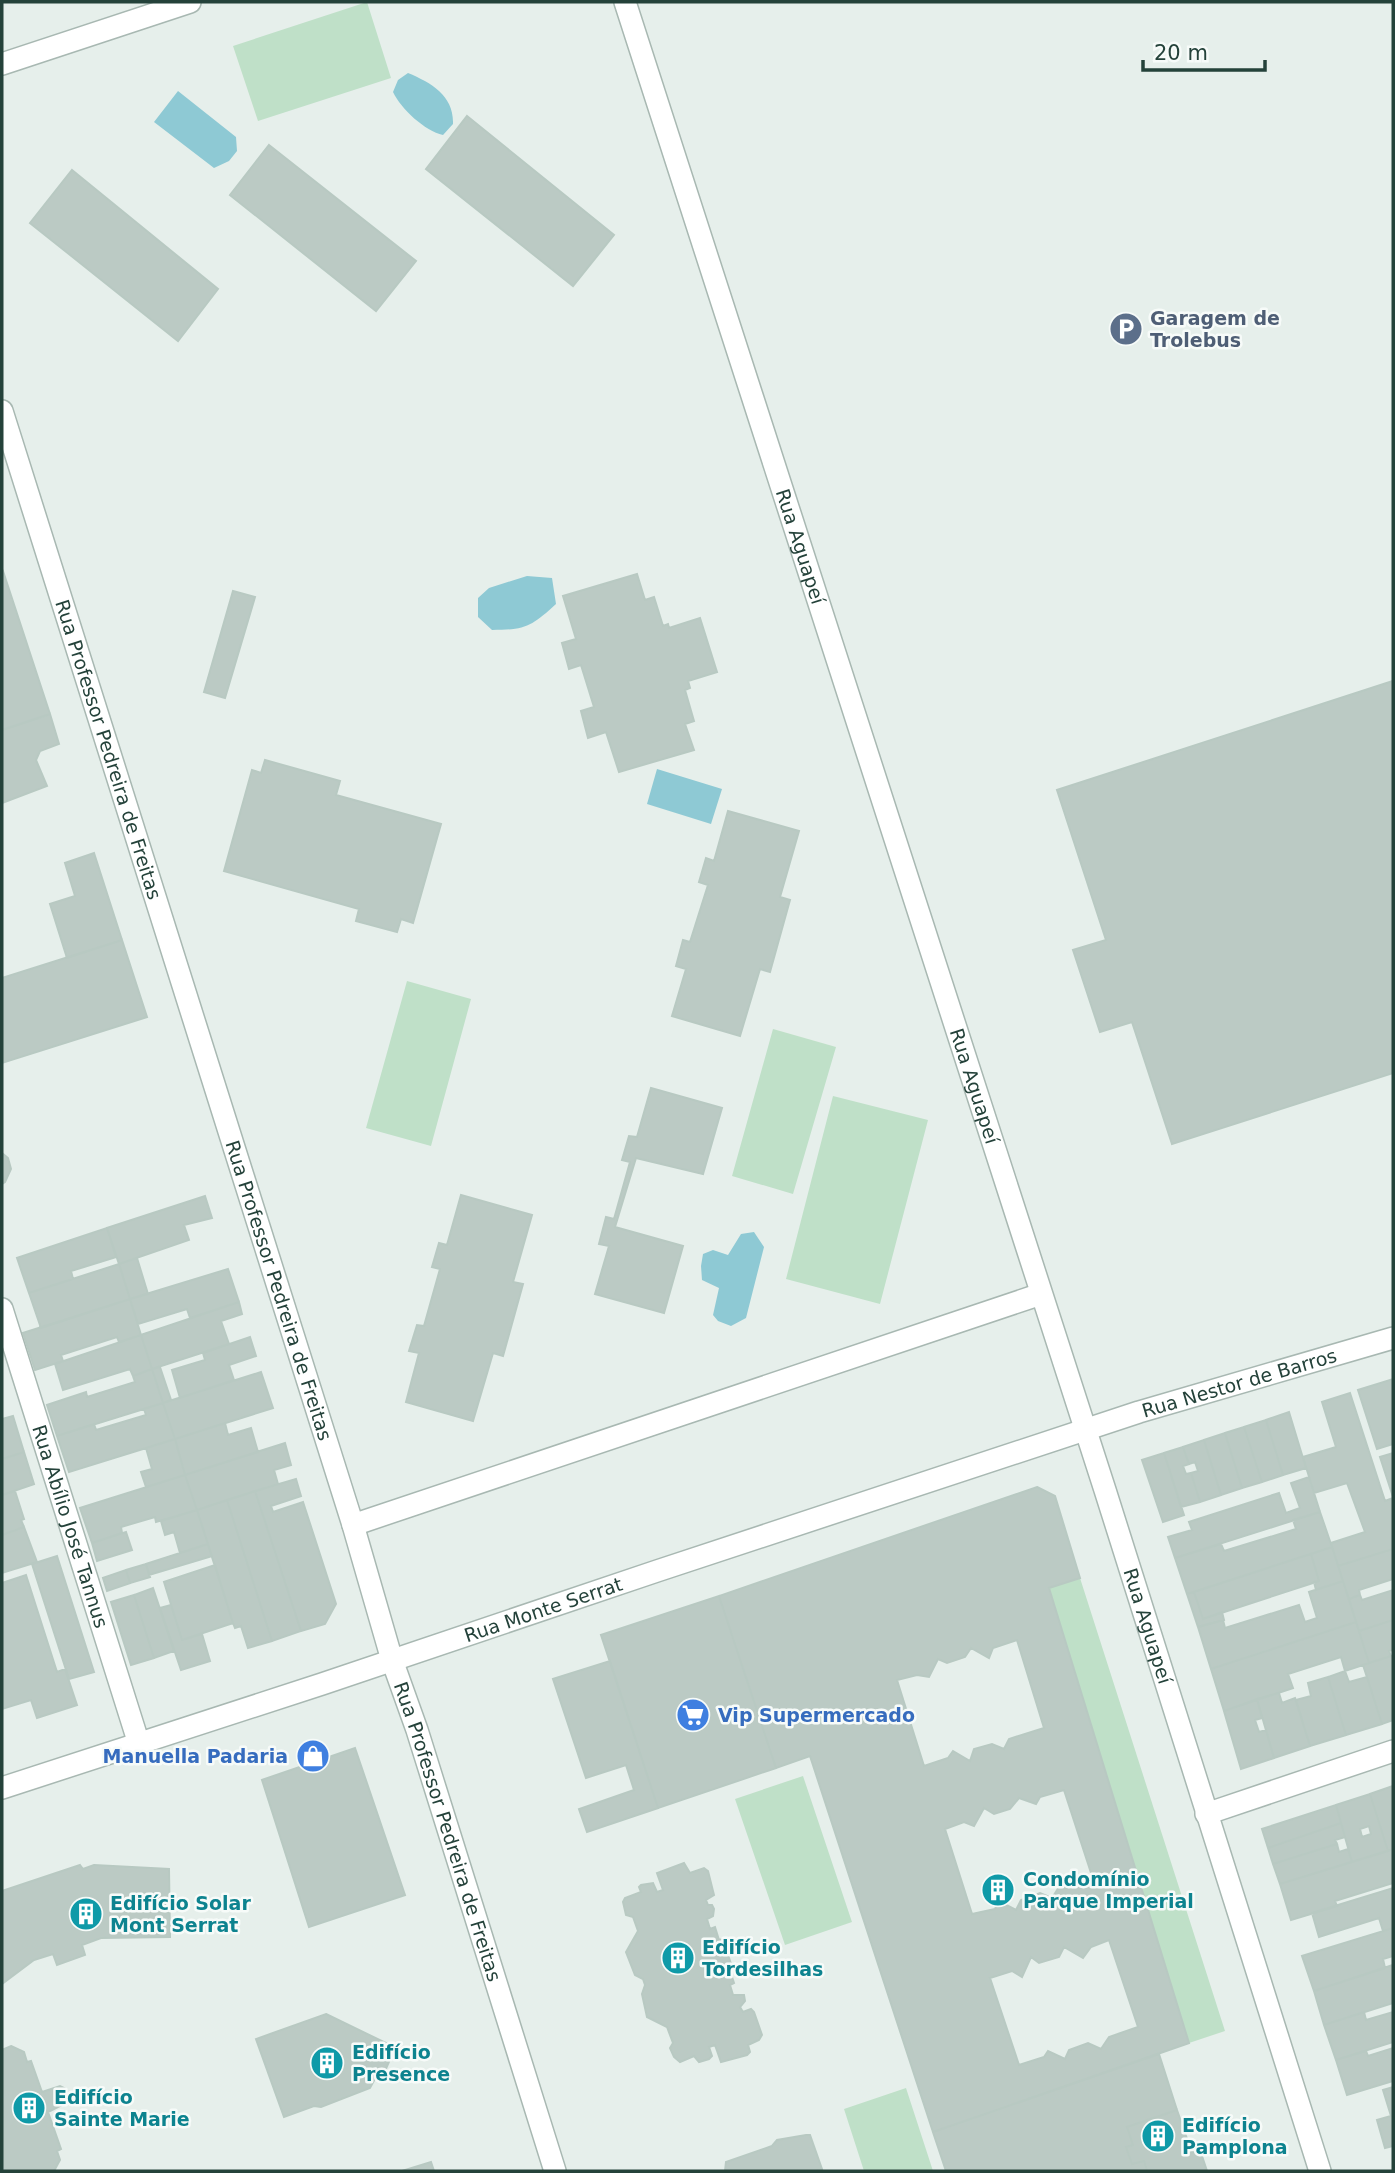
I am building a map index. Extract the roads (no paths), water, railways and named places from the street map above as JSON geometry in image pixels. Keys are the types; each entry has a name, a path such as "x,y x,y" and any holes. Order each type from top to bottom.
{"street":[{"path":"2,64 190,2"},
{"name":"Rua Aguapeí","path":"625,2 1320,2171"},
{"name":"Rua Professor Pedreira de Freitas","path":"2,411 354,1525 392,1660 417,1730 555,2171"},
{"path":"354,1525 1041,1294"},
{"name":"Rua Abílio José Tannus","path":"2,1308 139,1744"},
{"name":"Rua Nestor de Barros","path":"1085,1431 1152,1408 1393,1338"},
{"name":"Rua Monte Serrat","path":"2,1788 1085,1431"},
{"path":"1206,1814 1393,1751"}],"water":[{"path":"408,73 433,86 446,98 453,124 443,135 414,118 393,92 398,80"},
{"path":"178,91 236,137 237,151 229,161 214,168 154,122"},
{"path":"527,576 552,578 556,604 541,617 521,628 492,630 478,617 478,598 489,588"},
{"path":"657,769 722,789 711,824 647,804"},
{"path":"754,1232 764,1247 746,1318 731,1326 718,1321 713,1315 719,1288 702,1280 703,1254 713,1250 728,1255 741,1234"}],"place":[{"name":"Garagem de Trolebus","path":"1126,329"},
{"name":"Vip Supermercado","path":"693,1715"},
{"name":"Manuella Padaria","path":"313,1756"},
{"name":"Condomínio Parque Imperial","path":"998,1890"},
{"name":"Edifício Solar Mont Serrat","path":"86,1914"},
{"name":"Edifício Tordesilhas","path":"678,1958"},
{"name":"Edifício Presence","path":"327,2063"},
{"name":"Edifício Sainte Marie","path":"29,2108"},
{"name":"Edifício Pamplona","path":"1158,2136"}]}
